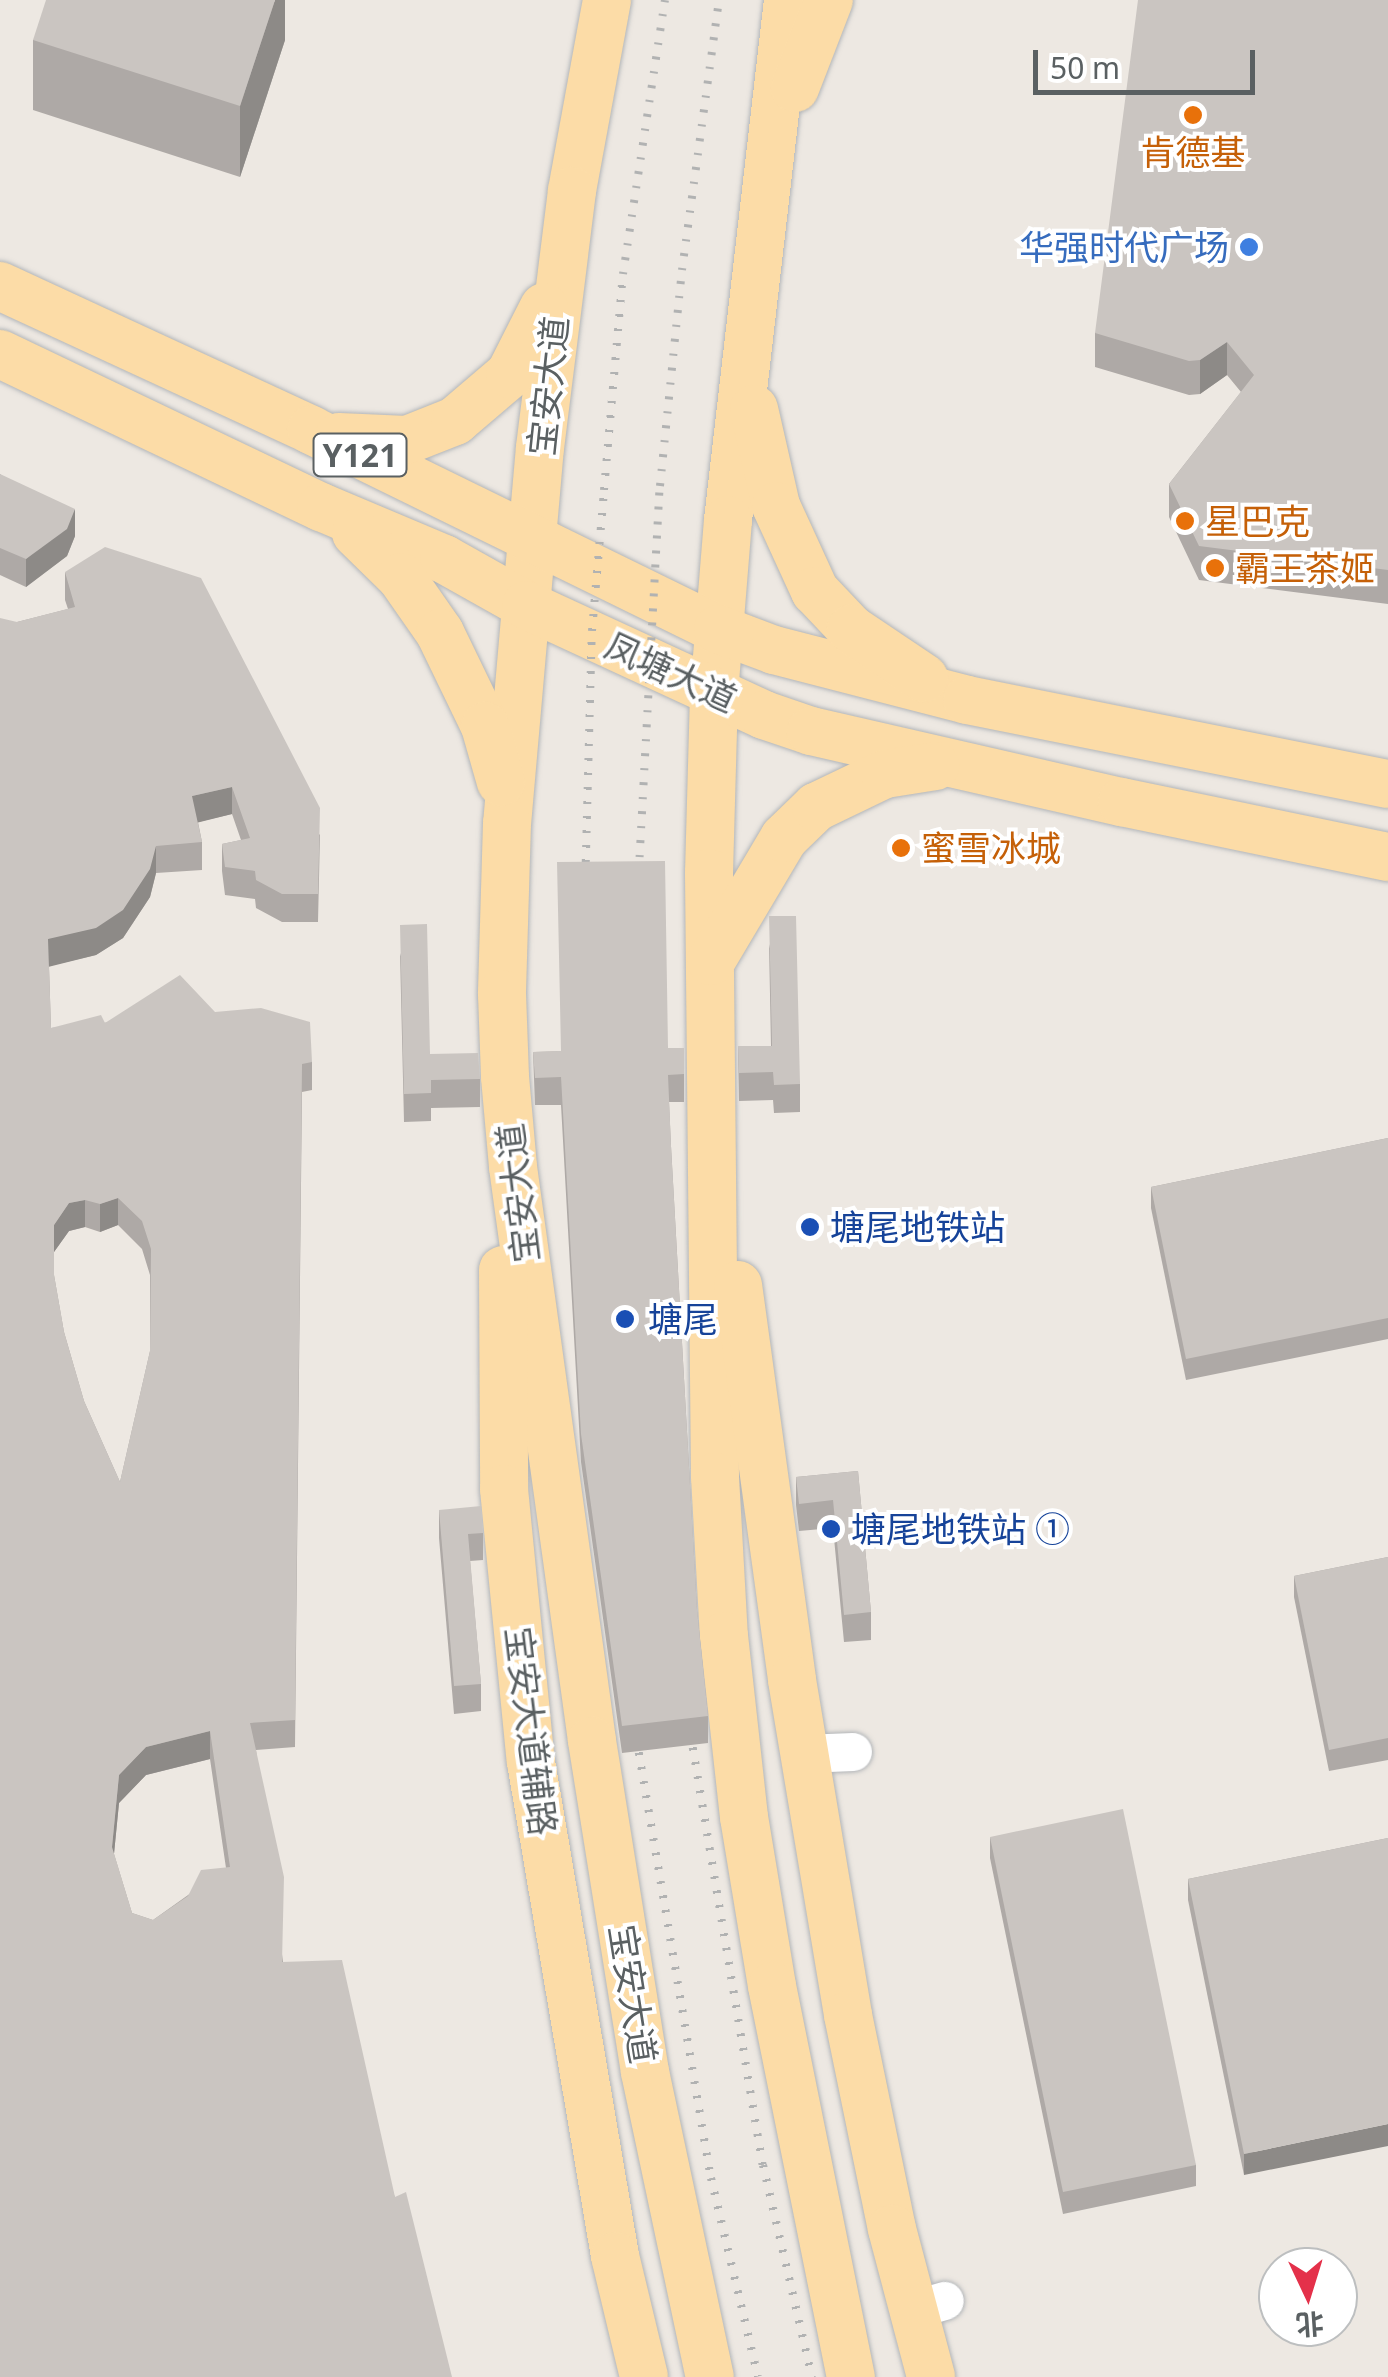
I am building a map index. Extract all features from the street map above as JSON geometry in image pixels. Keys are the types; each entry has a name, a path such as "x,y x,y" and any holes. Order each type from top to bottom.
{"main road":[{"path":"572,191 581,0"},
{"name":"宝安大道","path":"607,0 562,262 532,541 507,824 502,994 505,1077 513,1167 592,1741 645,2072 710,2377"},
{"path":"788,0 745,353 714,694 712,1332 724,1636 744,1817 772,1986 851,2377"},
{"path":"770,152 830,0"},
{"path":"311,430 364,441 407,440 434,432 466,413 510,374 531,338 562,262"},
{"name":"凤塘大道","path":"0,286 311,430 718,629 823,666 967,700 1388,784"},
{"path":"745,353 756,423 776,506 815,591 851,629 891,659 967,700"},
{"name":"凤塘大道","path":"0,354 321,507 444,559 526,605 714,694 811,731 1122,802 1388,857"},
{"path":"321,507 378,553 440,633 485,726 502,786 507,824"},
{"path":"1122,802 1137,732"},
{"path":"711,962 784,838 816,807 885,774 960,764"},
{"name":"宝安大道辅路","path":"505,1077 504,1488 531,1762 615,2256 644,2377"},
{"path":"714,1104 804,1754 848,2015 929,2306 931,2377"}],"street":[{"path":"804,1754 853,1752"}],"building":[{"path":"46,0 275,0 240,106 33,40"},
{"name":"华强时代广场","path":"1138,0 1388,0 1388,570 1199,546 1169,484 1254,375 1227,342 1200,360 1189,361 1095,333"},
{"path":"0,474 75,509 67,529 26,559 0,548"},
{"path":"105,547 201,578 320,808 318,894 282,894 256,880 255,871 225,867 222,844 250,838 232,787 192,796 202,842 156,846 150,869 123,910 96,928 48,939 51,1028 101,1015 105,1023 180,975 215,1012 261,1008 310,1022 312,1062 302,1064 295,1720 250,1723 284,1877 282,1962 342,1960 395,2197 406,2192 452,2377 0,2377 0,618 17,622 75,607 65,572","holes":["118,1198 142,1221 151,1249 150,1351 120,1482 84,1401 64,1332 54,1275 54,1225 69,1203 85,1200 100,1204","210,1731 230,1867 201,1870 188,1896 153,1920 132,1913 112,1847 119,1775 146,1747"]},
{"path":"665,861 668,1048 684,1048 684,1074 668,1075 697,1610 708,1716 622,1726 581,1434 561,1077 535,1078 533,1052 561,1051 557,862"},
{"path":"769,916 796,916 800,1084 774,1085 773,1072 739,1073 738,1046 772,1046"},
{"path":"427,924 430,1054 478,1053 480,1079 431,1080 431,1093 404,1094 400,925"},
{"path":"1388,1138 1388,1318 1186,1359 1151,1187"},
{"path":"858,1471 871,1612 844,1615 833,1500 799,1504 796,1477"},
{"path":"481,1506 483,1533 468,1534 481,1684 454,1686 439,1510"},
{"path":"1388,1557 1388,1738 1329,1750 1294,1576"},
{"path":"1123,1809 1196,2165 1063,2192 990,1837"},
{"path":"1388,1838 1388,2124 1244,2154 1188,1879"}],"railway":[{"path":"585,891 592,631 623,274 665,0"},
{"path":"638,886 660,486 682,270 719,0"},
{"path":"688,1719 763,2165 812,2377"},
{"path":"634,1724 711,2178 758,2377"}],"place":[{"name":"肯德基","path":"1193,115"},
{"name":"华强时代广场","path":"1249,247"},
{"name":"星巴克","path":"1185,521"},
{"name":"霸王茶姬","path":"1215,568"},
{"name":"蜜雪冰城","path":"901,848"},
{"name":"塘尾地铁站","path":"810,1227"},
{"name":"塘尾","path":"625,1319"},
{"name":"塘尾地铁站 ①","path":"831,1529"}]}
